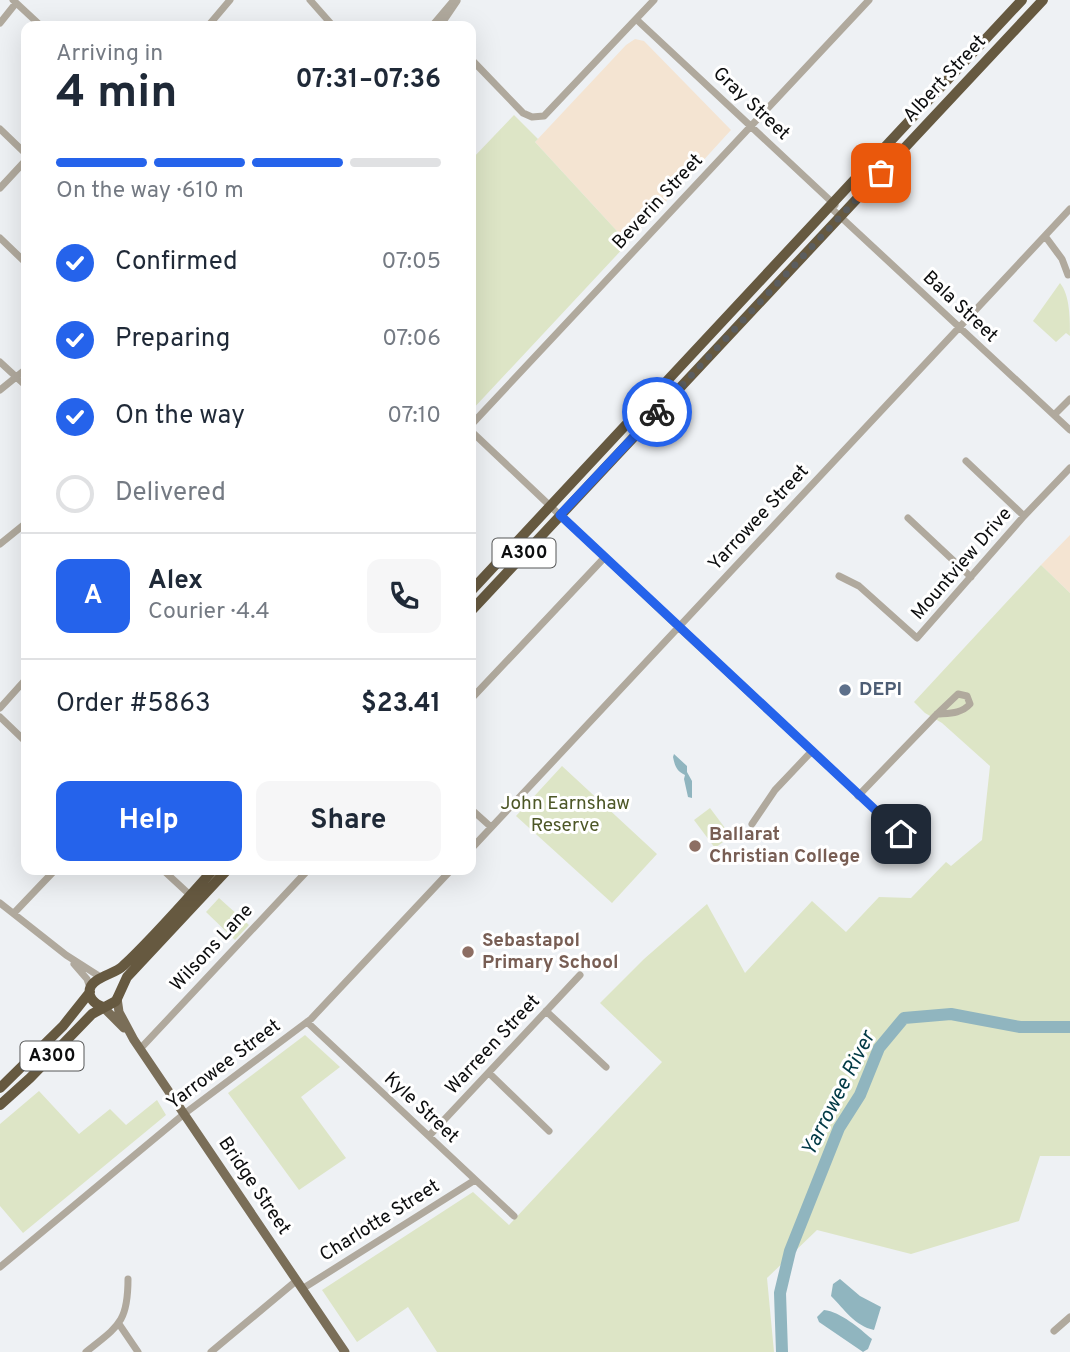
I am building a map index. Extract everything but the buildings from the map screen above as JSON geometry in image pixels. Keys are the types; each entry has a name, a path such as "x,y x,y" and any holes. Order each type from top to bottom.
{"highway":[{"name":"Albert Street","path":"476,586 1022,0"},
{"name":"Albert Street","path":"476,606 1043,0"},
{"path":"989,37 1000,46"},
{"path":"209,875 122,967 93,983 90,990 94,1003 103,1007 113,1004 130,974 222,875"},
{"path":"102,978 114,982 118,995"},
{"name":"A300","path":"0,1088 63,1026 90,990"},
{"name":"A300","path":"0,1105 92,1014 103,1007"}],"main road":[{"path":"118,995 119,1012 134,1040"},
{"path":"103,1007 134,1040"},
{"name":"Bridge Street","path":"134,1040 345,1352"}],"street":[{"path":"212,21 230,0"},
{"path":"310,0 329,21"},
{"path":"441,21 455,0"},
{"path":"476,64 520,111 530,117 541,115 560,101 654,0"},
{"name":"Beverin Street","path":"476,420 869,0"},
{"path":"0,23 14,2 35,21"},
{"name":"Gray Street","path":"636,19 751,126 841,215"},
{"path":"476,58 524,108 541,115"},
{"path":"0,129 21,149"},
{"path":"0,188 21,165"},
{"name":"Yarrowee Street","path":"476,844 1070,209"},
{"name":"Bala Street","path":"841,215 1070,430"},
{"path":"1045,236 1062,259 1068,275"},
{"path":"0,238 21,258"},
{"path":"0,362 21,381"},
{"path":"0,390 21,373"},
{"path":"1054,415 1070,399"},
{"path":"476,436 901,834"},
{"path":"966,461 1024,516"},
{"name":"Mountview Drive","path":"839,576 859,586 917,638 1070,468"},
{"path":"908,518 971,577"},
{"path":"0,544 21,527"},
{"path":"476,694 605,557"},
{"path":"0,708 21,685"},
{"path":"858,796 937,714"},
{"path":"0,717 21,737"},
{"path":"752,824 775,790 811,752"},
{"path":"476,814 491,827"},
{"path":"14,914 50,875"},
{"path":"168,875 190,895"},
{"name":"Wilsons Lane","path":"140,1049 303,875"},
{"name":"Yarrowee Street","path":"0,1267 184,1114 307,1022 446,875"},
{"path":"0,903 66,955 102,978"},
{"path":"66,955 86,977 90,990"},
{"name":"Warreen Street","path":"429,1136 580,975"},
{"path":"546,1012 606,1067"},
{"name":"Kyle Street","path":"307,1022 514,1216"},
{"path":"489,1073 550,1130"},
{"name":"Charlotte Street","path":"211,1352 299,1285 475,1180"},
{"path":"86,1352 119,1324 127,1303 128,1279"},
{"path":"1054,1331 1070,1317"},
{"path":"119,1324 138,1352"}],"shaded area":[{"path":"635,39 644,41 731,130 628,243 535,142 626,45"},
{"path":"1070,535 1070,593 1041,565"}],"green space":[{"path":"514,115 538,139 535,142 628,243 476,406 476,155"},
{"path":"1060,283 1068,301 1070,336 1066,333 1056,342 1033,321"},
{"path":"1041,565 1070,593 1070,1156 1040,1156 1019,1221 911,1254 817,1230 767,1278 774,1352 437,1352 408,1307 357,1342 322,1290 473,1192 509,1225 662,1062 600,1003 644,959 707,904 745,973 812,901 846,932 879,897 911,898 946,862 951,866 982,840 990,766 914,702"},
{"name":"John Earnshaw Reserve","path":"562,766 657,854 612,903 516,816"},
{"path":"710,808 731,836 715,848 694,820"},
{"path":"219,898 249,925 235,940 206,912"},
{"path":"305,1035 340,1067 301,1097 346,1158 299,1190 228,1093"},
{"path":"39,1091 79,1134 110,1109 126,1125 157,1100 166,1115 23,1233 0,1206 0,1124"}],"water":[{"path":"674,754 687,766 692,781 692,798 688,797 685,775 678,770"},
{"path":"840,1279 860,1296 881,1307 874,1330 855,1321 831,1296 833,1284"},
{"path":"824,1310 843,1317 872,1339 868,1349 863,1352 819,1322 817,1317"}],"waterway":[{"name":"Yarrowee River","path":"782,1352 780,1293 790,1251 839,1128 860,1095 879,1048 904,1018 951,1014 1020,1027 1070,1027"}],"way so far":[{"path":"657,412 881,173"}],"place":[{"name":"DEPI","path":"845,690"},
{"name":"Ballarat Christian College","path":"695,846"},
{"name":"Sebastapol Primary School","path":"468,952"}],"route":[{"path":"657,412 560,515 901,834"}]}
